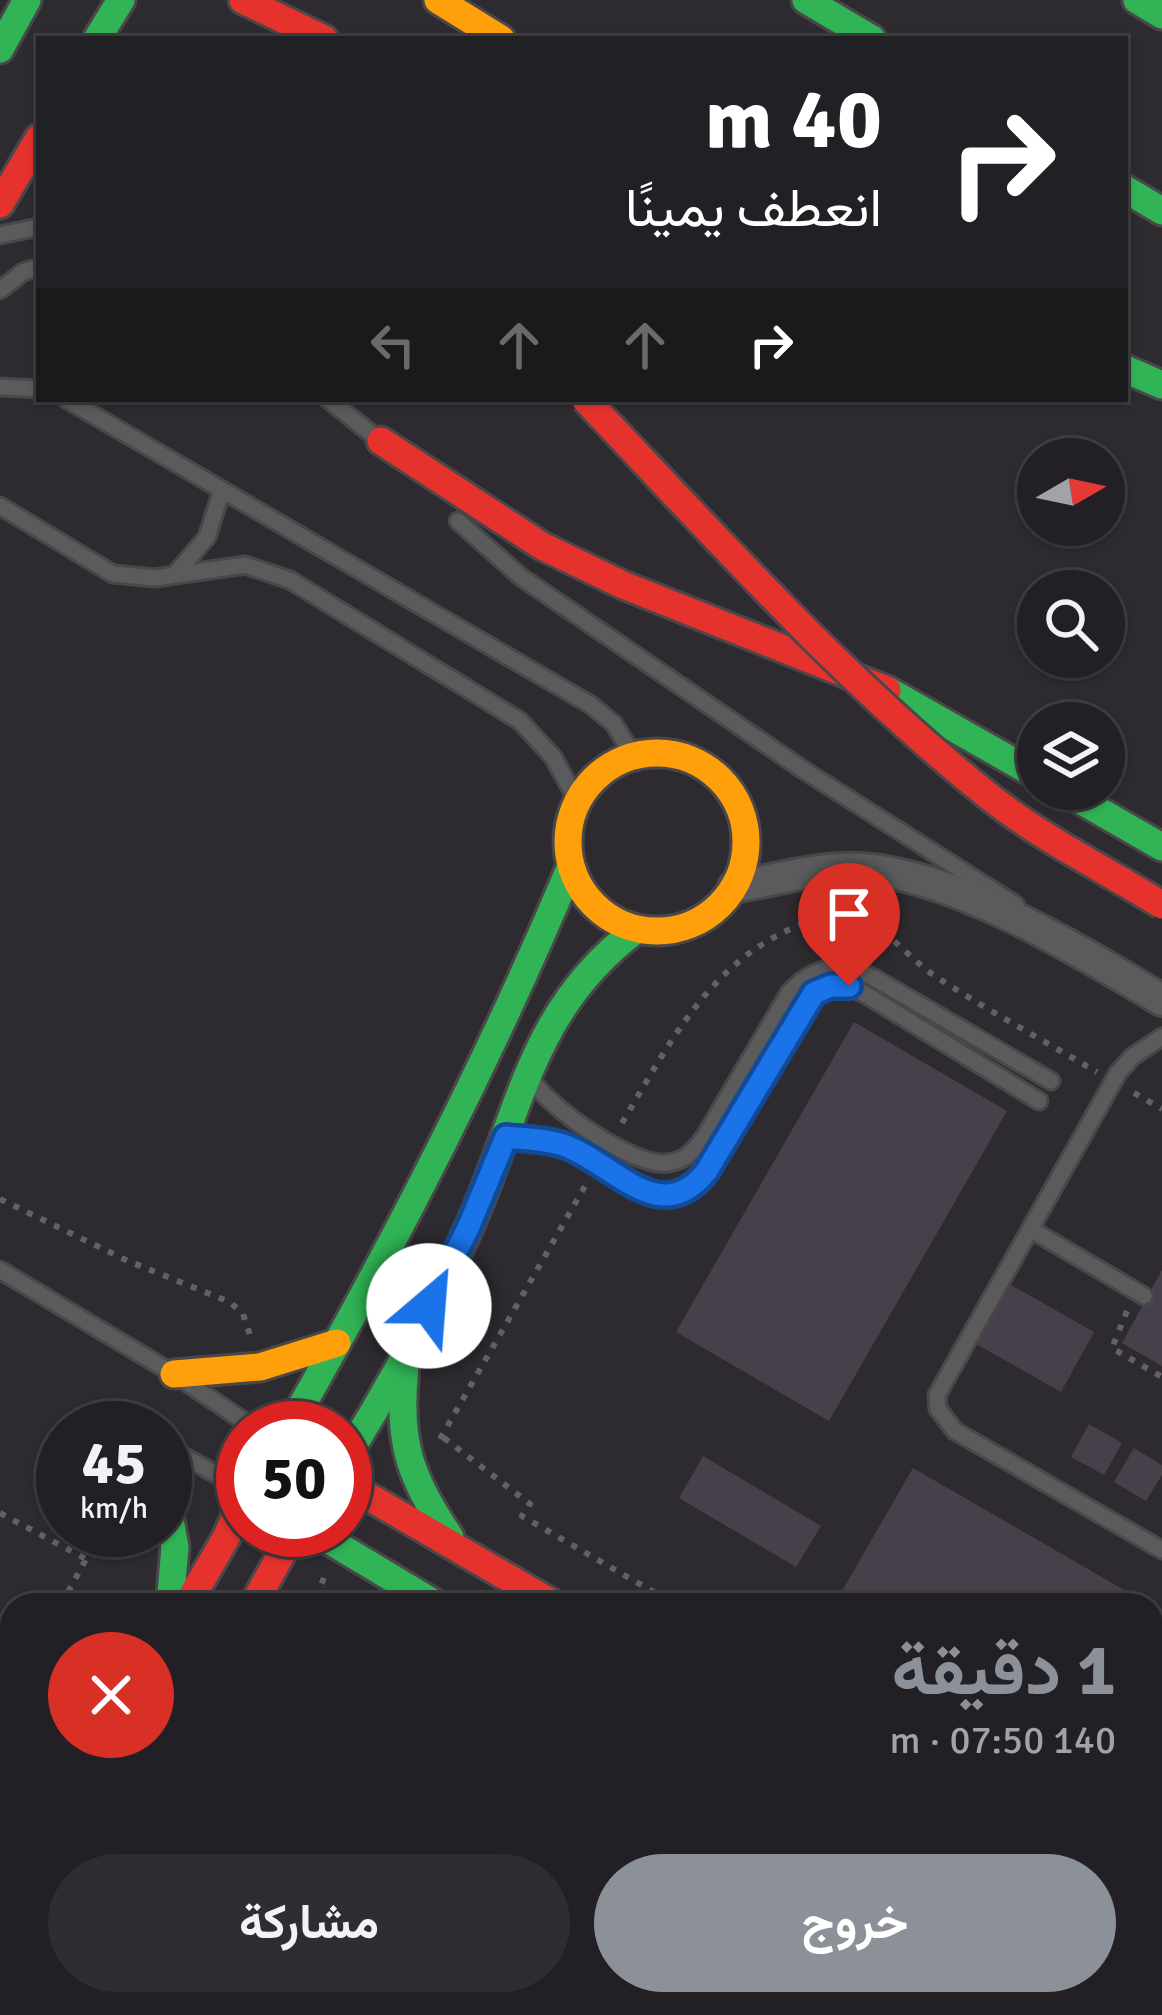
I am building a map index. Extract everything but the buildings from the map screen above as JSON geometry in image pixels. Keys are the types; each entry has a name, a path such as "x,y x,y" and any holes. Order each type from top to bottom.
{"main road":[{"path":"0,50 27,0"},
{"path":"100,36 121,0"},
{"path":"243,0 338,32"},
{"path":"438,0 496,36"},
{"path":"806,0 867,36"},
{"path":"1136,0 1162,14"},
{"path":"0,204 36,143"},
{"path":"1128,191 1162,211"},
{"path":"1128,370 1162,385"},
{"path":"588,402 742,566 923,742 996,802 1162,905"},
{"path":"382,442 542,546 623,585 883,688 1017,763"},
{"path":"663,752 692,760 718,776 736,800 745,829 744,859 734,887 692,924 637,929 620,922 589,899 571,866 568,832 577,800 592,780 633,755 663,752"},
{"path":"1097,810 1162,848"},
{"path":"305,1401 532,959 571,866"},
{"path":"372,1412 469,1226 529,1067 576,980 611,944 637,929"},
{"path":"173,1374 260,1367 337,1343"},
{"path":"409,1347 400,1400 403,1450 418,1492 458,1548"},
{"path":"372,1499 535,1593"},
{"path":"194,1593 216,1555"},
{"path":"171,1593 174,1557"},
{"path":"260,1593 280,1557"},
{"path":"357,1557 417,1593"}],"street":[{"path":"734,887 857,868 912,876 964,895 1162,1000"}],"lane":[{"path":"0,235 36,228"},
{"path":"0,290 36,268"},
{"path":"0,387 33,388"},
{"path":"0,402 33,388"},
{"path":"71,402 591,706 614,724 633,755"},
{"path":"332,402 382,442 427,491"},
{"path":"175,574 207,537 222,490"},
{"path":"440,504 540,590 805,771 1108,968"},
{"path":"0,506 113,574 133,578 245,566 290,580 511,714 554,757 577,800"},
{"path":"529,1067 528,1075 537,1089 562,1112 651,1164 673,1163 692,1154 705,1136 789,993 802,979 838,966 874,978 1051,1081"},
{"path":"506,1137 562,1144 656,1196 676,1196 693,1188 706,1172 802,1007 814,993 831,986 849,986 865,994 1039,1101"},
{"path":"1162,1037 1118,1073 938,1395 938,1409 955,1431 1162,1550"},
{"path":"1032,1230 1139,1294"},
{"path":"0,1270 216,1403"}],"path":[{"path":"1139,1294 1112,1348 1162,1377"},
{"path":"444,1438 530,1504 522,1516 655,1593"},
{"path":"0,1513 86,1559"},
{"path":"68,1593 90,1557"}],"traffic: fast":[{"path":"0,49 27,0"},
{"path":"99,36 121,0"},
{"path":"806,0 867,36"},
{"path":"1137,0 1162,15"},
{"path":"1128,191 1162,211"},
{"path":"1128,370 1162,385"},
{"path":"887,690 1017,764"},
{"path":"1098,810 1162,847"},
{"path":"304,1401 439,1152 571,866"},
{"path":"372,1414 456,1255 532,1064 551,1028 601,960 637,929"},
{"path":"405,1367 403,1416 409,1457 450,1537"},
{"path":"171,1593 174,1557"},
{"path":"357,1557 417,1593"}],"traffic: slow":[{"path":"438,0 496,36"},
{"path":"657,753 691,760 720,779 739,808 746,842 739,876 720,905 691,924 657,931 623,924 594,905 575,876 568,842 575,808 594,779 623,760 657,753"},
{"path":"174,1374 260,1367 337,1343"}],"traffic: jam":[{"path":"243,0 318,36"},
{"path":"0,204 36,143"},
{"path":"588,402 781,606 936,753 1032,827 1162,905"},
{"path":"381,441 542,546 623,585 887,690"},
{"path":"372,1499 534,1593"},
{"path":"194,1593 216,1555"},
{"path":"260,1593 280,1557"}],"route":[{"path":"429,1306 506,1137 562,1144 656,1196 676,1196 693,1188 706,1172 802,1007 814,993 849,986"}]}
